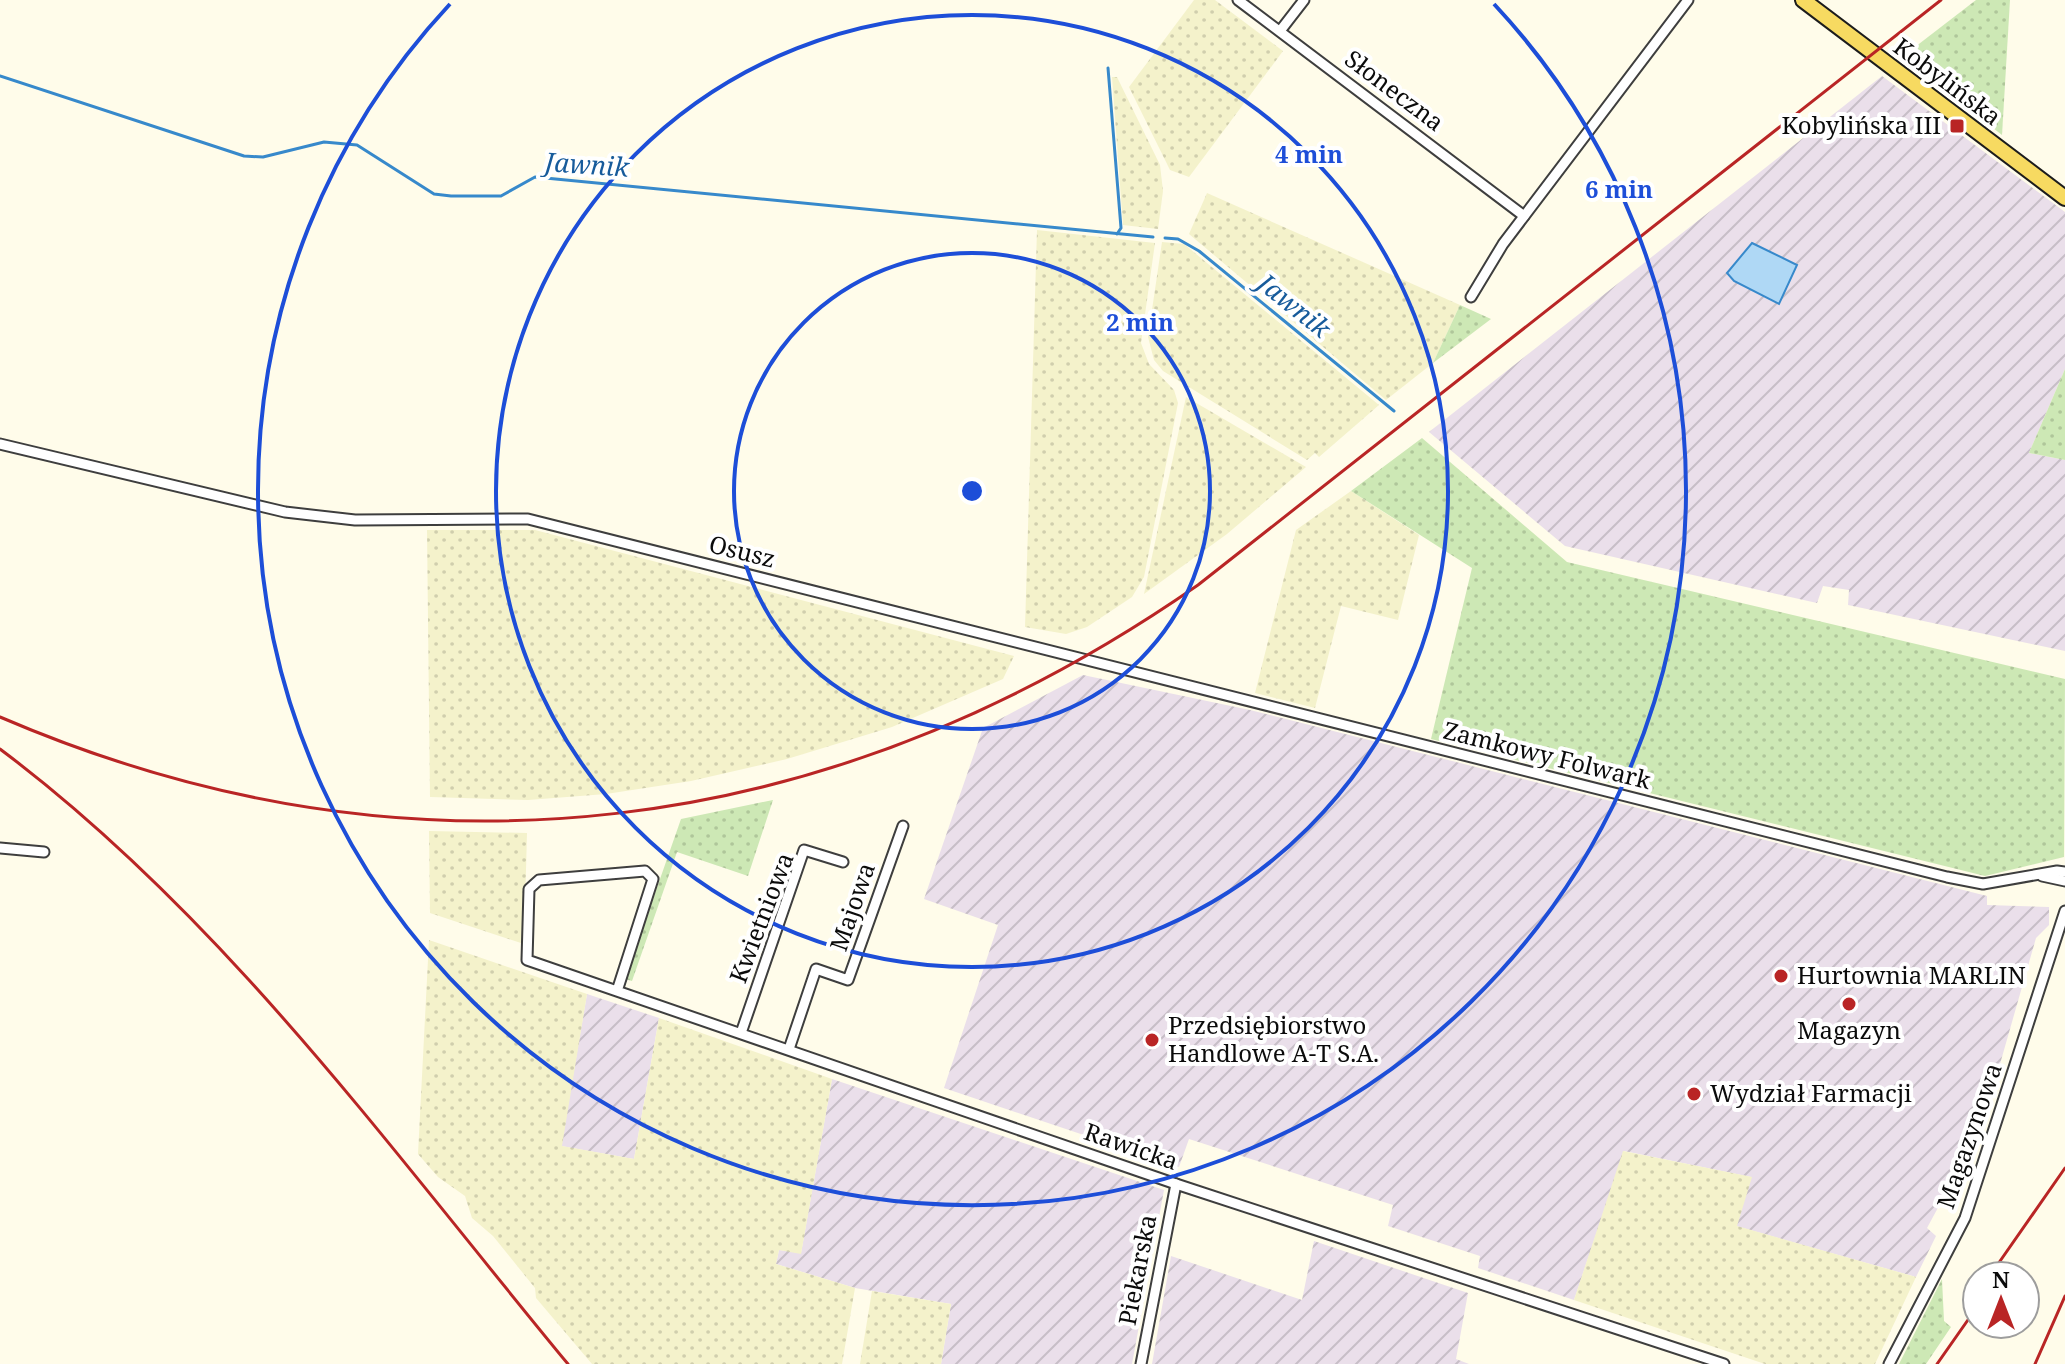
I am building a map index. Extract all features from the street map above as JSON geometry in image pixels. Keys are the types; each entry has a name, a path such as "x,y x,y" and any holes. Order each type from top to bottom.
{"main road":[{"name":"Kobylińska","path":"1803,0 2065,198"}],"street":[{"name":"Słoneczna","path":"1238,0 1524,216"},
{"path":"1280,31 1304,0"},
{"path":"1471,297 1524,216 1688,0"},
{"name":"Osusz","path":"0,444 285,512 347,520 528,519 1051,651"},
{"name":"Zamkowy Folwark","path":"1051,651 1947,877 1983,884 2065,872"},
{"name":"Majowa","path":"789,1049 816,969 848,980 903,826"},
{"path":"0,848 44,852"},
{"name":"Kwietniowa","path":"741,1033 804,850 843,862"},
{"name":"Rawicka","path":"617,991 653,879 645,871 539,880 529,889 527,960 1176,1184 1724,1364"},
{"name":"Zamkowy Folwark","path":"2035,875 2065,881"},
{"name":"Magazynowa","path":"1889,1364 1965,1218 2065,911"},
{"name":"Piekarska","path":"1141,1364 1176,1184"}],"shaded area":[{"path":"1194,0 1215,0 1283,51 1189,177 1170,170 1129,87"},
{"path":"1882,76 2065,212 2065,369 2029,453 2065,460 2065,651 1848,605 1849,590 1823,586 1817,603 1565,546 1429,432"},
{"path":"1112,77 1117,77 1160,165 1163,191 1158,229 1123,225"},
{"path":"1207,193 1460,305 1433,363 1386,400 1189,234"},
{"path":"1037,230 1155,243 1141,343 1149,364 1174,390 1178,403 1144,577 1132,597 1087,627 1066,634 1025,627"},
{"path":"1162,242 1184,244 1379,405 1319,457 1315,453 1307,460 1163,371 1154,360 1148,337"},
{"path":"1186,397 1306,467 1227,534 1144,594"},
{"path":"1351,491 1419,535 1398,620 1341,606 1315,708 1255,693 1296,530"},
{"path":"427,530 535,530 1014,656 1003,679 892,727 787,759 691,781 606,794 528,800 430,797"},
{"path":"1083,675 1250,710 1987,896 1987,905 2049,907 2049,925 2036,938 1970,1169 1960,1167 1927,1228 1936,1236 1916,1277 1736,1226 1751,1177 1624,1151 1574,1300 1478,1268 1480,1256 1388,1226 1393,1205 1189,1139 1179,1167 944,1088 998,925 924,899 983,728"},
{"path":"429,831 527,833 524,944 430,913"},
{"path":"429,940 587,994 562,1146 634,1159 659,1018 832,1079 801,1254 779,1250 776,1264 855,1288 842,1364 592,1364 536,1298 535,1288 493,1236 472,1218 465,1196 438,1177 418,1154"},
{"path":"587,994 659,1018 634,1159 561,1146"},
{"path":"832,1079 1164,1190 1132,1364 941,1364 951,1304 855,1288 776,1264 779,1250 801,1253"},
{"path":"1623,1151 1752,1177 1737,1226 1916,1277 1875,1364 1765,1364 1574,1300"},
{"path":"1314,1241 1468,1293 1456,1359 1469,1364 1152,1364 1171,1256 1302,1300"},
{"path":"872,1291 951,1304 941,1364 860,1364"}],"green space":[{"path":"1976,0 2010,0 2002,135 1902,57"},
{"path":"1460,305 1491,319 1433,363"},
{"path":"2065,369 2065,460 2029,453"},
{"path":"1422,438 1567,562 2065,679 2064,857 1985,876 1431,739 1472,568 1351,491"},
{"path":"773,800 748,876 677,852 632,981 625,979 681,819"},
{"path":"1942,1279 1944,1321 1951,1327 1926,1364 1899,1364"}],"water":[{"path":"1752,243 1797,265 1779,304 1734,281 1727,273"}],"waterway":[{"path":"1108,68 1121,228 1117,234"},
{"name":"Jawnik","path":"0,76 244,156 263,157 324,142 357,145 434,194 501,196 535,177 1153,237"},
{"name":"Jawnik","path":"1165,238 1178,239 1199,251 1394,411"}],"railway":[{"path":"0,717 155,773 310,807 464,821 617,813 767,786 914,738 1058,671 1198,585 1941,0"},
{"path":"0,749 81,815 158,886 231,961 369,1119 568,1364"},
{"path":"2001,1260 2065,1168"},
{"path":"2035,1364 2065,1296"},
{"path":"1937,1364 1961,1330"}],"place":[{"name":"Kobylińska III","path":"1957,126"},
{"name":"Hurtownia MARLIN","path":"1781,976"},
{"name":"Magazyn","path":"1849,1004"},
{"name":"Przedsiębiorstwo Handlowe A-T S.A.","path":"1152,1040"},
{"name":"Wydział Farmacji","path":"1694,1094"}]}
